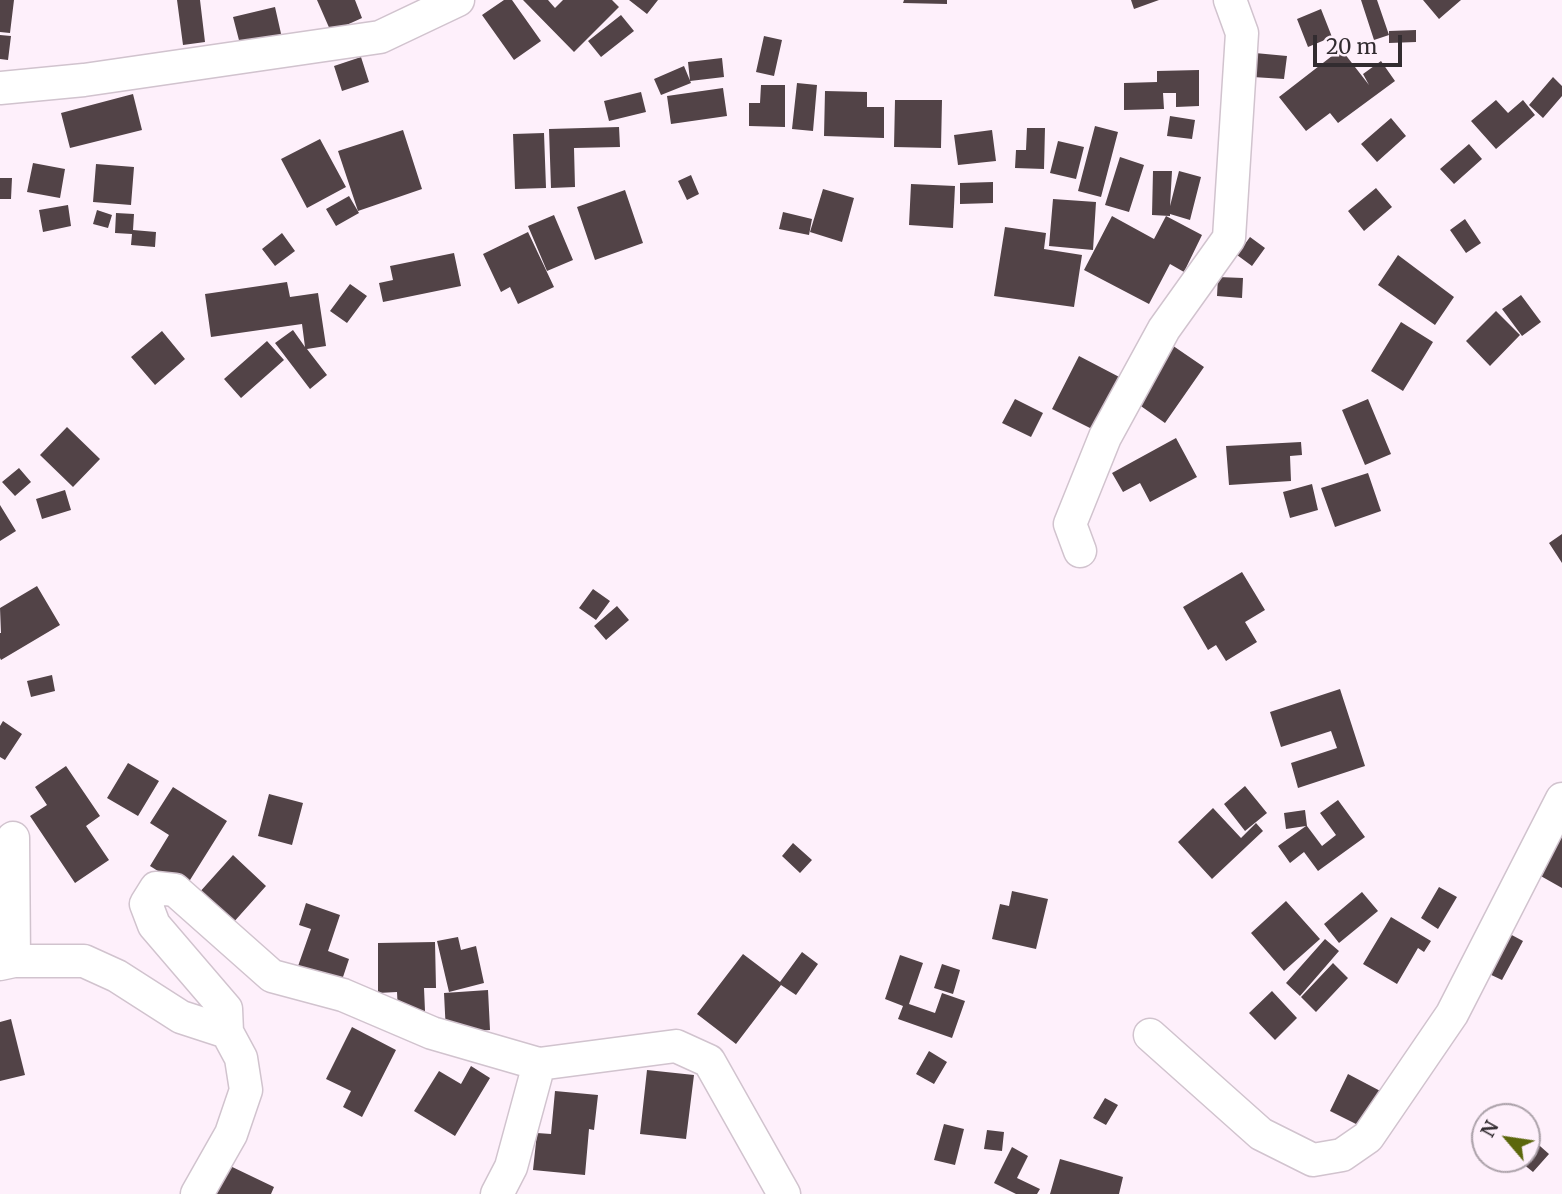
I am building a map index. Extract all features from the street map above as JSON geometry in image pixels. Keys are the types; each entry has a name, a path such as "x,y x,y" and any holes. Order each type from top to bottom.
{"street":[{"path":"0,88 84,80 380,37 458,0"},
{"path":"1080,551 1070,524 1105,436 1164,329 1229,238 1242,33 1230,0"},
{"path":"1150,1035 1261,1134 1313,1160 1342,1156 1368,1137 1452,1014 1562,799"},
{"path":"13,838 7,962 84,961 117,976 181,1017 227,1032"},
{"path":"197,1194 231,1134 246,1090 241,1058 227,1032 226,1009 154,925 146,904 156,888 175,890 272,976 344,995 432,1033 540,1064 676,1045 709,1061 784,1194"},
{"path":"498,1194 511,1167 540,1064"}],"building":[{"path":"0,0 14,0 10,33 0,32"},
{"path":"177,0 200,0 205,42 183,45"},
{"path":"317,0 355,0 362,18 331,32"},
{"path":"504,0 512,0 541,41 514,60 482,15"},
{"path":"523,0 548,0 555,8 563,0 612,0 619,7 574,52"},
{"path":"629,0 658,0 647,14"},
{"path":"904,0 947,0 947,4 903,3"},
{"path":"1131,0 1159,0 1134,9"},
{"path":"1361,0 1377,0 1389,35 1374,40"},
{"path":"1423,0 1461,0 1439,19"},
{"path":"275,7 282,38 241,48 233,17"},
{"path":"1321,9 1332,37 1308,47 1297,19"},
{"path":"621,15 634,31 601,57 588,41"},
{"path":"1416,30 1416,42 1389,43 1389,31"},
{"path":"0,35 11,36 8,60 0,59"},
{"path":"764,36 782,40 774,76 756,72"},
{"path":"1341,49 1369,85 1363,74 1381,61 1395,81 1338,123 1330,113 1306,131 1279,97"},
{"path":"1255,53 1287,56 1284,79 1253,77"},
{"path":"361,57 369,82 342,91 334,66"},
{"path":"722,58 724,77 690,81 688,62"},
{"path":"684,66 691,83 661,95 654,79"},
{"path":"1199,70 1199,106 1176,107 1176,93 1163,93 1164,109 1124,110 1124,83 1157,82 1157,71"},
{"path":"1553,77 1562,86 1562,96 1543,118 1529,105"},
{"path":"797,83 817,85 813,131 792,129"},
{"path":"761,85 785,85 785,127 749,126 749,103 760,103"},
{"path":"723,88 727,116 671,124 667,96"},
{"path":"825,91 867,92 867,107 884,107 884,138 824,136"},
{"path":"641,92 646,112 609,121 604,101"},
{"path":"133,94 142,130 70,148 61,113"},
{"path":"895,100 942,100 941,148 894,147"},
{"path":"1496,100 1508,113 1523,100 1535,115 1496,149 1471,121"},
{"path":"1170,116 1195,120 1192,139 1167,136"},
{"path":"1391,118 1406,136 1377,162 1361,144"},
{"path":"1095,126 1118,132 1101,197 1078,191"},
{"path":"619,127 620,147 574,148 575,187 551,188 549,129"},
{"path":"1027,128 1045,128 1044,169 1015,168 1016,150 1026,150"},
{"path":"403,130 422,189 358,211 338,151"},
{"path":"992,130 996,161 958,165 954,135"},
{"path":"544,133 546,188 515,189 513,134"},
{"path":"320,139 346,187 307,208 281,159"},
{"path":"1058,141 1084,147 1076,179 1050,173"},
{"path":"1469,144 1482,159 1454,184 1440,169"},
{"path":"1120,157 1144,165 1129,212 1105,205"},
{"path":"33,163 65,169 60,198 27,192"},
{"path":"96,164 134,167 131,205 93,202"},
{"path":"1153,171 1172,171 1170,206 1179,171 1201,177 1190,220 1170,214 1152,215"},
{"path":"691,175 699,194 687,200 678,181"},
{"path":"0,178 12,178 11,199 0,199"},
{"path":"993,182 993,203 960,204 960,183"},
{"path":"911,184 955,186 953,228 909,225"},
{"path":"1376,188 1392,207 1364,231 1348,211"},
{"path":"823,189 854,198 842,242 810,232"},
{"path":"625,190 643,243 595,260 577,207"},
{"path":"349,196 359,213 336,226 326,209"},
{"path":"1053,199 1096,202 1093,250 1049,246"},
{"path":"68,205 71,226 43,232 39,210"},
{"path":"97,210 112,215 108,228 93,224"},
{"path":"783,212 812,219 809,235 779,229"},
{"path":"116,213 134,214 133,230 156,232 155,247 131,245 132,234 115,233"},
{"path":"554,215 573,260 547,271 528,226"},
{"path":"1112,216 1154,239 1166,216 1202,235 1184,272 1170,264 1149,304 1084,270"},
{"path":"1465,219 1481,243 1466,253 1450,230"},
{"path":"1005,227 1046,233 1044,249 1082,255 1074,307 994,296"},
{"path":"528,232 554,287 518,304 510,287 501,292 483,254"},
{"path":"282,233 295,251 275,266 262,249"},
{"path":"1250,237 1265,248 1252,266 1237,255"},
{"path":"454,253 461,286 383,302 379,283 393,280 390,266"},
{"path":"1398,255 1454,297 1435,325 1378,285"},
{"path":"1218,277 1243,278 1242,298 1217,296"},
{"path":"287,282 290,297 318,293 326,346 307,349 327,375 310,389 275,343 293,330 305,347 302,324 211,337 205,294"},
{"path":"350,284 367,296 347,323 330,311"},
{"path":"1521,295 1541,322 1522,336 1502,309"},
{"path":"1496,311 1520,335 1490,366 1466,341"},
{"path":"1401,322 1433,342 1403,391 1371,371"},
{"path":"162,331 185,359 155,385 131,357"},
{"path":"267,341 284,360 241,398 224,379"},
{"path":"1166,341 1204,367 1165,423 1128,397"},
{"path":"1079,356 1125,380 1098,432 1052,409"},
{"path":"1015,399 1043,413 1031,437 1002,423"},
{"path":"1368,399 1391,454 1365,465 1342,410"},
{"path":"67,427 100,459 73,487 40,455"},
{"path":"1176,438 1197,477 1150,502 1140,483 1123,492 1112,473"},
{"path":"1301,442 1302,455 1290,456 1291,481 1229,485 1226,446"},
{"path":"19,468 31,482 15,496 2,482"},
{"path":"1368,473 1381,511 1335,527 1321,488"},
{"path":"1312,484 1318,510 1290,518 1283,492"},
{"path":"65,490 71,510 42,519 36,499"},
{"path":"0,505 16,531 0,541"},
{"path":"1562,534 1562,563 1549,543"},
{"path":"1242,572 1265,610 1245,622 1257,642 1226,661 1216,645 1208,650 1183,607"},
{"path":"37,586 60,625 1,660 0,608"},
{"path":"593,589 610,601 596,620 579,608"},
{"path":"617,606 629,620 606,640 594,626"},
{"path":"52,675 55,691 31,697 27,681"},
{"path":"1340,689 1365,766 1298,788 1291,763 1337,748 1331,731 1281,747 1270,712"},
{"path":"3,721 22,734 5,760 0,757 0,726"},
{"path":"128,763 159,781 138,816 107,798"},
{"path":"66,766 100,816 86,826 109,860 75,883 30,816 47,805 35,787"},
{"path":"1245,786 1267,813 1245,831 1224,804"},
{"path":"173,787 227,821 185,888 150,866 169,835 150,823"},
{"path":"269,794 303,803 292,845 258,836"},
{"path":"1338,800 1365,837 1318,871 1304,852 1290,863 1278,846 1306,826 1286,829 1284,813 1305,810 1307,826 1322,846 1336,835 1320,813"},
{"path":"1213,808 1241,838 1256,823 1263,831 1212,879 1178,842"},
{"path":"1562,836 1562,888 1539,875"},
{"path":"793,843 812,860 800,873 782,856"},
{"path":"233,855 266,886 232,924 198,894"},
{"path":"1439,887 1457,897 1438,929 1421,918"},
{"path":"1012,891 1048,899 1036,949 992,939 1000,904 1009,906"},
{"path":"1362,892 1378,911 1339,943 1324,924"},
{"path":"1286,901 1320,939 1284,971 1251,933"},
{"path":"306,903 340,915 328,951 349,959 341,983 297,969 311,929 299,925"},
{"path":"1391,917 1431,941 1424,952 1418,948 1397,984 1363,964"},
{"path":"1508,933 1523,941 1502,980 1487,973"},
{"path":"458,937 461,950 476,946 484,983 449,992 437,941"},
{"path":"1325,939 1339,951 1300,996 1286,983"},
{"path":"435,942 436,988 424,988 425,1011 398,1012 397,992 378,993 378,943"},
{"path":"802,952 818,964 796,995 781,985 736,1044 697,1014 743,954 780,982"},
{"path":"900,955 923,963 909,1004 935,1013 942,993 965,1001 952,1038 898,1019 903,1006 885,999"},
{"path":"1333,963 1348,978 1316,1012 1301,997"},
{"path":"942,964 960,970 953,994 934,988"},
{"path":"488,990 490,1030 446,1033 444,993"},
{"path":"1272,991 1297,1018 1275,1040 1249,1013"},
{"path":"11,1019 25,1075 0,1081 0,1022"},
{"path":"352,1027 396,1050 362,1117 343,1107 351,1091 326,1079"},
{"path":"929,1051 947,1062 934,1084 916,1074"},
{"path":"471,1066 490,1078 455,1136 414,1111 439,1071 461,1084"},
{"path":"647,1070 694,1075 686,1139 640,1134"},
{"path":"1348,1074 1386,1094 1368,1130 1330,1111"},
{"path":"555,1091 598,1095 594,1130 589,1129 585,1175 533,1170 537,1133 551,1134"},
{"path":"1105,1098 1118,1105 1106,1125 1093,1118"},
{"path":"944,1124 964,1129 955,1165 934,1160"},
{"path":"987,1130 1004,1132 1002,1151 984,1149"},
{"path":"1012,1147 1028,1156 1017,1178 1040,1189 1037,1194 1016,1194 994,1183"},
{"path":"1541,1147 1549,1154 1541,1163"},
{"path":"1060,1159 1123,1177 1119,1194 1050,1194"},
{"path":"226,1164 274,1187 271,1194 211,1194"}]}
